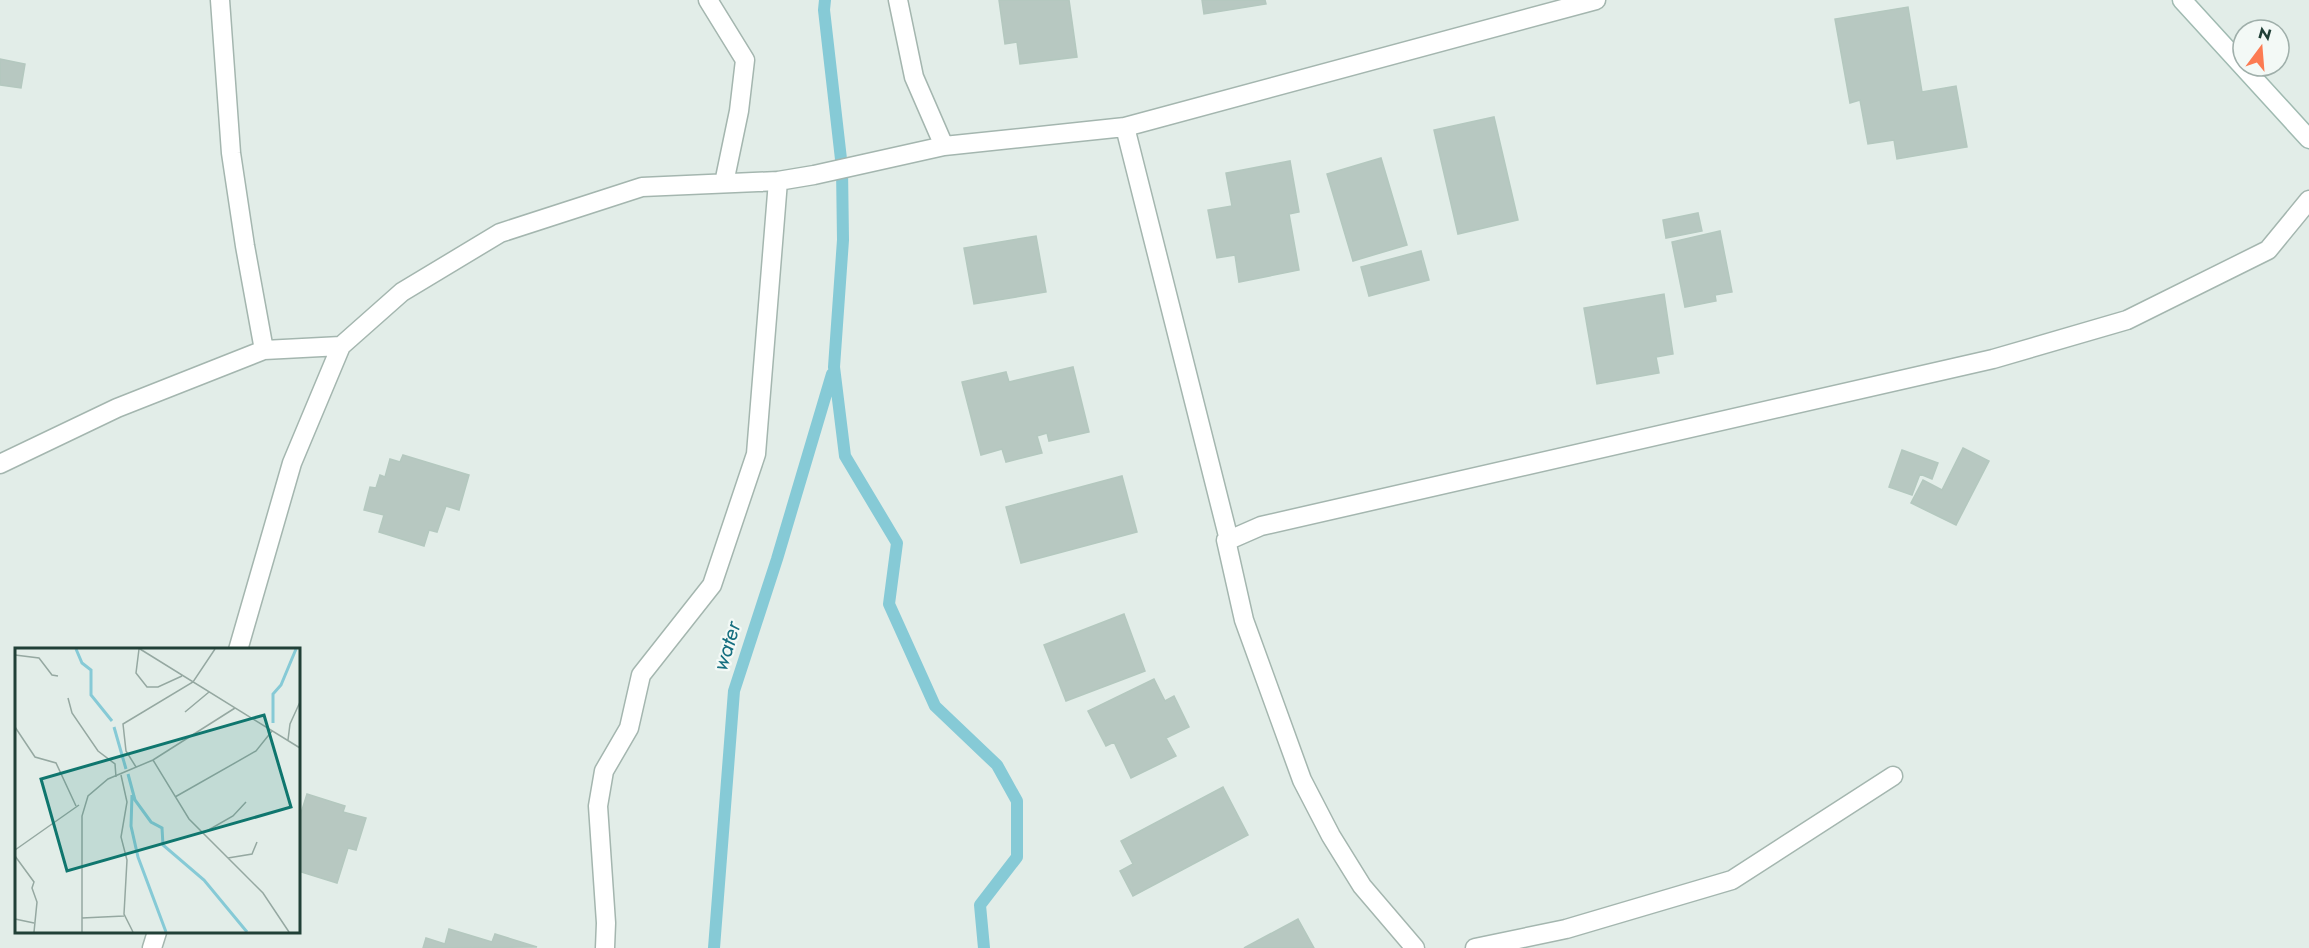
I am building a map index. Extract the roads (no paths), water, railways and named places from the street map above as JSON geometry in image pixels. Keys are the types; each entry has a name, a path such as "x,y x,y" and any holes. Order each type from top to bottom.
{"street":[{"path":"220,0 231,153 264,350"},
{"path":"708,0 745,60 739,111 724,183"},
{"path":"898,0 914,77 944,146"},
{"path":"239,648 292,463 341,346 402,292 500,233 642,187 778,181 944,146 1125,126 1596,0"},
{"path":"2182,0 2309,139"},
{"path":"1125,126 1229,540"},
{"path":"605,948 606,923 598,806 604,771 629,728 641,675 712,585 756,454 778,181"},
{"path":"1415,948 1362,886 1331,836 1302,780 1244,620 1226,540 1261,526 1994,359 2127,320 2268,250 2309,200"},
{"path":"0,464 117,408 264,350 341,346"},
{"path":"1475,948 1566,929 1732,880 1893,776"},
{"path":"152,948 157,933"}],"waterway":[{"path":"825,0 824,10 842,168 843,240 834,367 845,456 897,543 889,604 935,706 997,765 1017,801 1017,857 980,905 984,948"},
{"name":"water","path":"714,948 734,691 777,559 832,374"}]}
